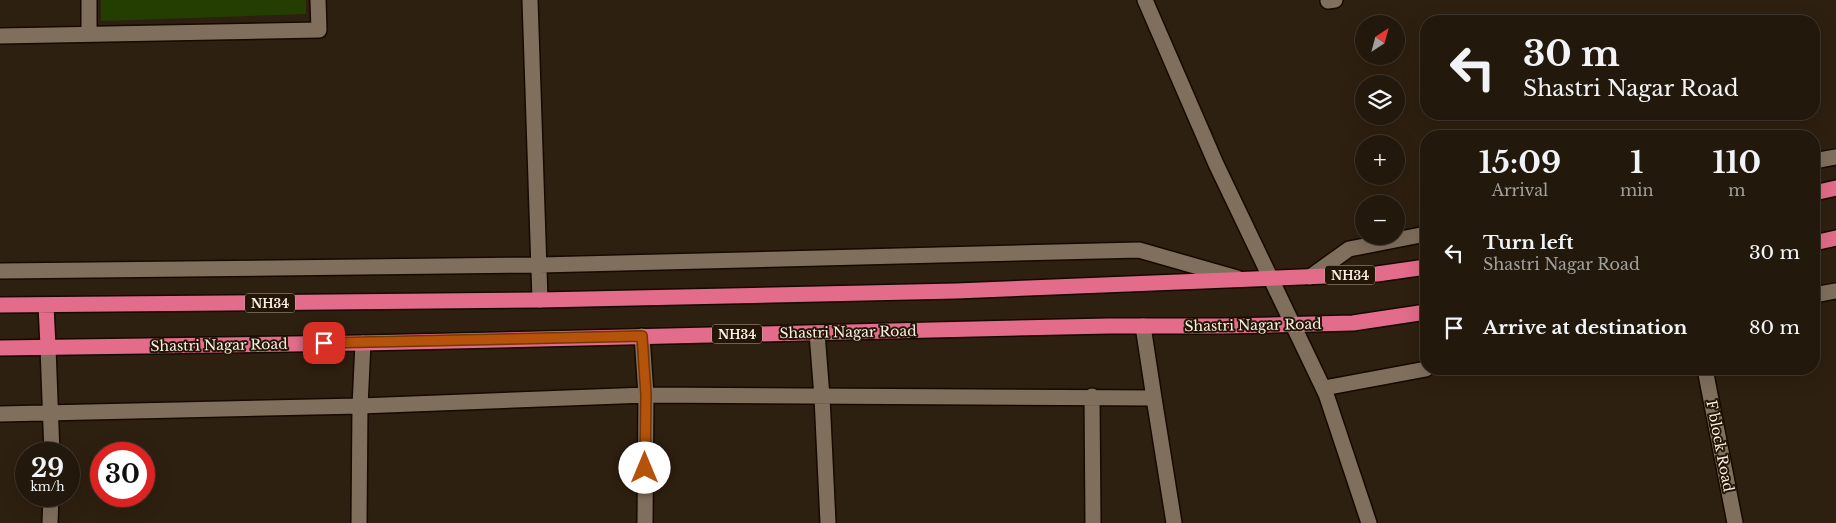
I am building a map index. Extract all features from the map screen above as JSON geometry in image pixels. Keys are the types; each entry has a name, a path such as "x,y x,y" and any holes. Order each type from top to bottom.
{"highway":[{"path":"1820,192 1836,188"},
{"path":"1820,241 1836,238"},
{"name":"NH34","path":"0,305 540,300 956,291 1377,274 1420,268"},
{"path":"46,305 48,347"},
{"name":"Shastri Nagar Road","path":"0,348 363,343 1353,323 1420,313"}],"street":[{"path":"89,0 89,34"},
{"path":"0,36 319,30 318,0"},
{"path":"530,0 540,300"},
{"path":"1145,0 1216,164 1324,388 1369,523"},
{"path":"1820,160 1836,156"},
{"path":"1310,277 1349,249 1420,235"},
{"path":"0,271 540,265 1139,250 1242,280"},
{"path":"1820,294 1836,291"},
{"path":"1143,326 1174,523"},
{"path":"817,333 828,523"},
{"path":"642,336 646,395 645,523"},
{"path":"359,523 360,406 363,343"},
{"path":"48,347 51,442"},
{"path":"1324,388 1420,370"},
{"name":"F block Road","path":"1706,375 1735,523"},
{"path":"0,414 360,406 646,395 822,397 1092,396 1154,398"},
{"path":"1092,396 1093,523"},
{"path":"50,523 51,507"}],"green space":[{"path":"101,0 306,0 306,14 101,21"}],"route":[{"path":"324,343 642,336 646,395 645,468"}]}
